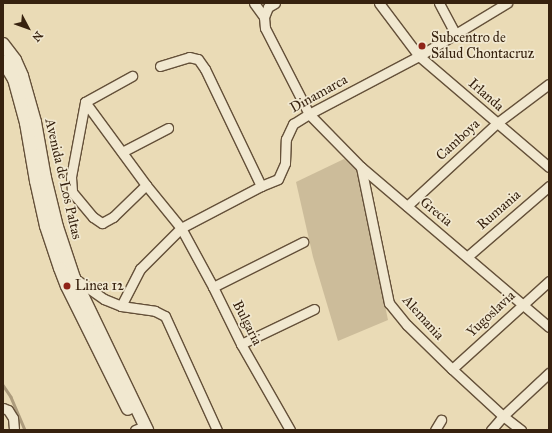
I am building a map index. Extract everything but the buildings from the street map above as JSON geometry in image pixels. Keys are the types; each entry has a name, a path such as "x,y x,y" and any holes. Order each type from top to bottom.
{"main road":[{"name":"Avenida de Los Paltas","path":"3,44 15,60 22,76 35,122 45,178 70,279"},
{"name":"Avenida de Los Paltas","path":"3,61 14,79 24,116 46,226 140,429"}],"street":[{"path":"254,3 264,17"},
{"path":"264,17 268,7 275,3"},
{"name":"Irlanda","path":"379,3 419,56 549,167"},
{"path":"439,3 456,35"},
{"name":"Dinamarca","path":"121,306 140,269 181,228 261,186 278,179 285,163 286,139 293,124 456,35 506,3"},
{"name":"Grecia","path":"264,17 265,28 309,114 361,167 468,256 549,327"},
{"path":"160,66 189,56 198,59 205,69 261,186"},
{"path":"132,76 85,102 71,177 72,192 93,217 102,222 113,217 146,185"},
{"name":"Camboya","path":"407,206 497,123 549,84"},
{"name":"Bulgaria","path":"85,102 146,185 181,228 214,287 241,344 290,430"},
{"path":"122,152 168,128"},
{"name":"Alemania","path":"361,167 389,303 407,325 452,369 520,430"},
{"name":"Rumania","path":"468,256 549,186"},
{"path":"214,287 303,242"},
{"path":"70,279 104,299 121,306 155,311 165,316 217,430"},
{"name":"Yugoslavia","path":"452,369 549,281"},
{"path":"241,344 314,309"},
{"path":"491,430 503,416 549,373"},
{"path":"3,408 8,410 13,418 14,430"},
{"path":"435,430 441,420"}],"shaded area":[{"path":"344,159 357,169 388,320 338,341 313,257 296,182"}],"waterway":[{"path":"3,385 11,397 25,430"}],"place":[{"name":"Subcentro de Salud Chontacruz","path":"422,46"},
{"name":"Linea 12","path":"67,286"}]}
